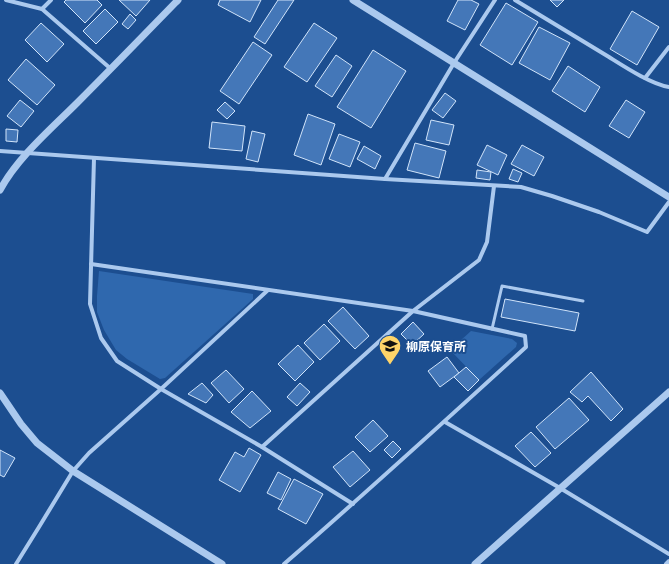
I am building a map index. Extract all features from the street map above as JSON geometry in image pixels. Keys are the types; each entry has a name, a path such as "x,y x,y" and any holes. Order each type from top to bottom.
{"street":[{"path":"6,0 42,9 111,69"},
{"path":"42,9 52,0"},
{"path":"0,190 4,182 27,153 178,0"},
{"path":"353,0 669,197"},
{"path":"386,179 454,63 495,0"},
{"path":"515,0 645,78 669,87"},
{"path":"645,78 669,47"},
{"path":"0,151 386,179 521,187 599,212 647,232 669,202"},
{"path":"94,158 90,304 101,338 118,361 161,389 262,447 353,504"},
{"path":"262,447 413,311 479,260 487,242 494,186"},
{"path":"90,264 413,311 525,336 526,347 445,422 284,564"},
{"path":"16,564 73,471 89,453 268,290"},
{"path":"475,564 669,392"},
{"path":"0,393 21,424 37,443 73,471 222,564"},
{"path":"445,422 560,488 669,554"}],"lane":[{"path":"492,329 502,286 583,301"}],"shaded area":[{"path":"99,271 253,294 253,299 165,378 160,379 127,359 116,350 104,330 97,312"},
{"path":"471,331 512,339 517,343 516,347 479,380 450,350"}],"building":[{"path":"66,0 97,0 102,5 85,23 64,2"},
{"path":"119,0 150,0 136,16"},
{"path":"220,0 261,0 250,22 218,5"},
{"path":"278,0 294,0 265,44 254,37"},
{"path":"458,0 471,0 479,4 465,30 447,21"},
{"path":"550,0 564,0 557,7"},
{"path":"506,3 538,22 512,65 480,45"},
{"path":"105,9 118,22 96,44 83,31"},
{"path":"632,11 659,27 637,65 610,49"},
{"path":"130,14 136,20 128,29 122,24"},
{"path":"41,23 64,44 47,62 25,40"},
{"path":"314,23 337,38 307,82 284,67"},
{"path":"539,27 570,43 550,80 519,63"},
{"path":"253,42 272,55 239,104 220,91"},
{"path":"373,50 406,71 371,128 337,107"},
{"path":"336,55 352,66 332,97 315,86"},
{"path":"26,59 55,85 37,105 8,80"},
{"path":"568,66 600,87 585,112 552,91"},
{"path":"445,93 456,101 443,118 432,110"},
{"path":"20,100 34,111 21,127 7,116"},
{"path":"626,100 645,112 629,138 609,126"},
{"path":"225,102 235,111 227,119 217,110"},
{"path":"308,114 335,124 321,165 294,155"},
{"path":"431,120 454,125 449,145 426,140"},
{"path":"212,122 245,126 242,151 209,148"},
{"path":"6,129 18,130 17,142 6,141"},
{"path":"252,131 265,134 258,162 246,159"},
{"path":"339,134 360,142 350,167 329,159"},
{"path":"415,143 446,151 439,178 407,170"},
{"path":"487,145 507,155 498,175 477,165"},
{"path":"522,145 544,157 534,176 511,164"},
{"path":"364,146 381,156 375,169 357,159"},
{"path":"513,169 522,173 518,182 509,179"},
{"path":"477,170 491,172 490,180 476,178"},
{"path":"505,299 579,313 575,331 501,317"},
{"path":"343,307 369,336 355,349 328,321"},
{"path":"413,322 424,334 412,345 401,334"},
{"path":"324,324 340,341 320,360 304,343"},
{"path":"298,345 314,362 295,381 278,364"},
{"path":"447,357 459,373 440,387 428,371"},
{"path":"466,367 479,380 468,391 454,377"},
{"path":"226,370 244,389 229,403 211,383"},
{"path":"591,372 623,409 611,421 588,396 582,402 570,392"},
{"path":"202,383 213,395 206,403 188,394"},
{"path":"300,383 310,392 297,406 287,397"},
{"path":"252,391 271,411 250,428 231,412"},
{"path":"569,398 589,420 555,449 536,427"},
{"path":"373,420 388,436 370,452 355,437"},
{"path":"531,432 551,453 535,467 515,446"},
{"path":"393,441 401,449 392,458 384,450"},
{"path":"249,448 261,455 240,492 219,480 235,452 244,457"},
{"path":"0,450 15,458 4,477 0,475"},
{"path":"353,451 370,470 350,487 333,467"},
{"path":"278,472 291,479 281,500 267,493"},
{"path":"294,479 323,494 306,524 278,509"}],"place":[{"name":"柳原保育所","path":"390,366"}]}
